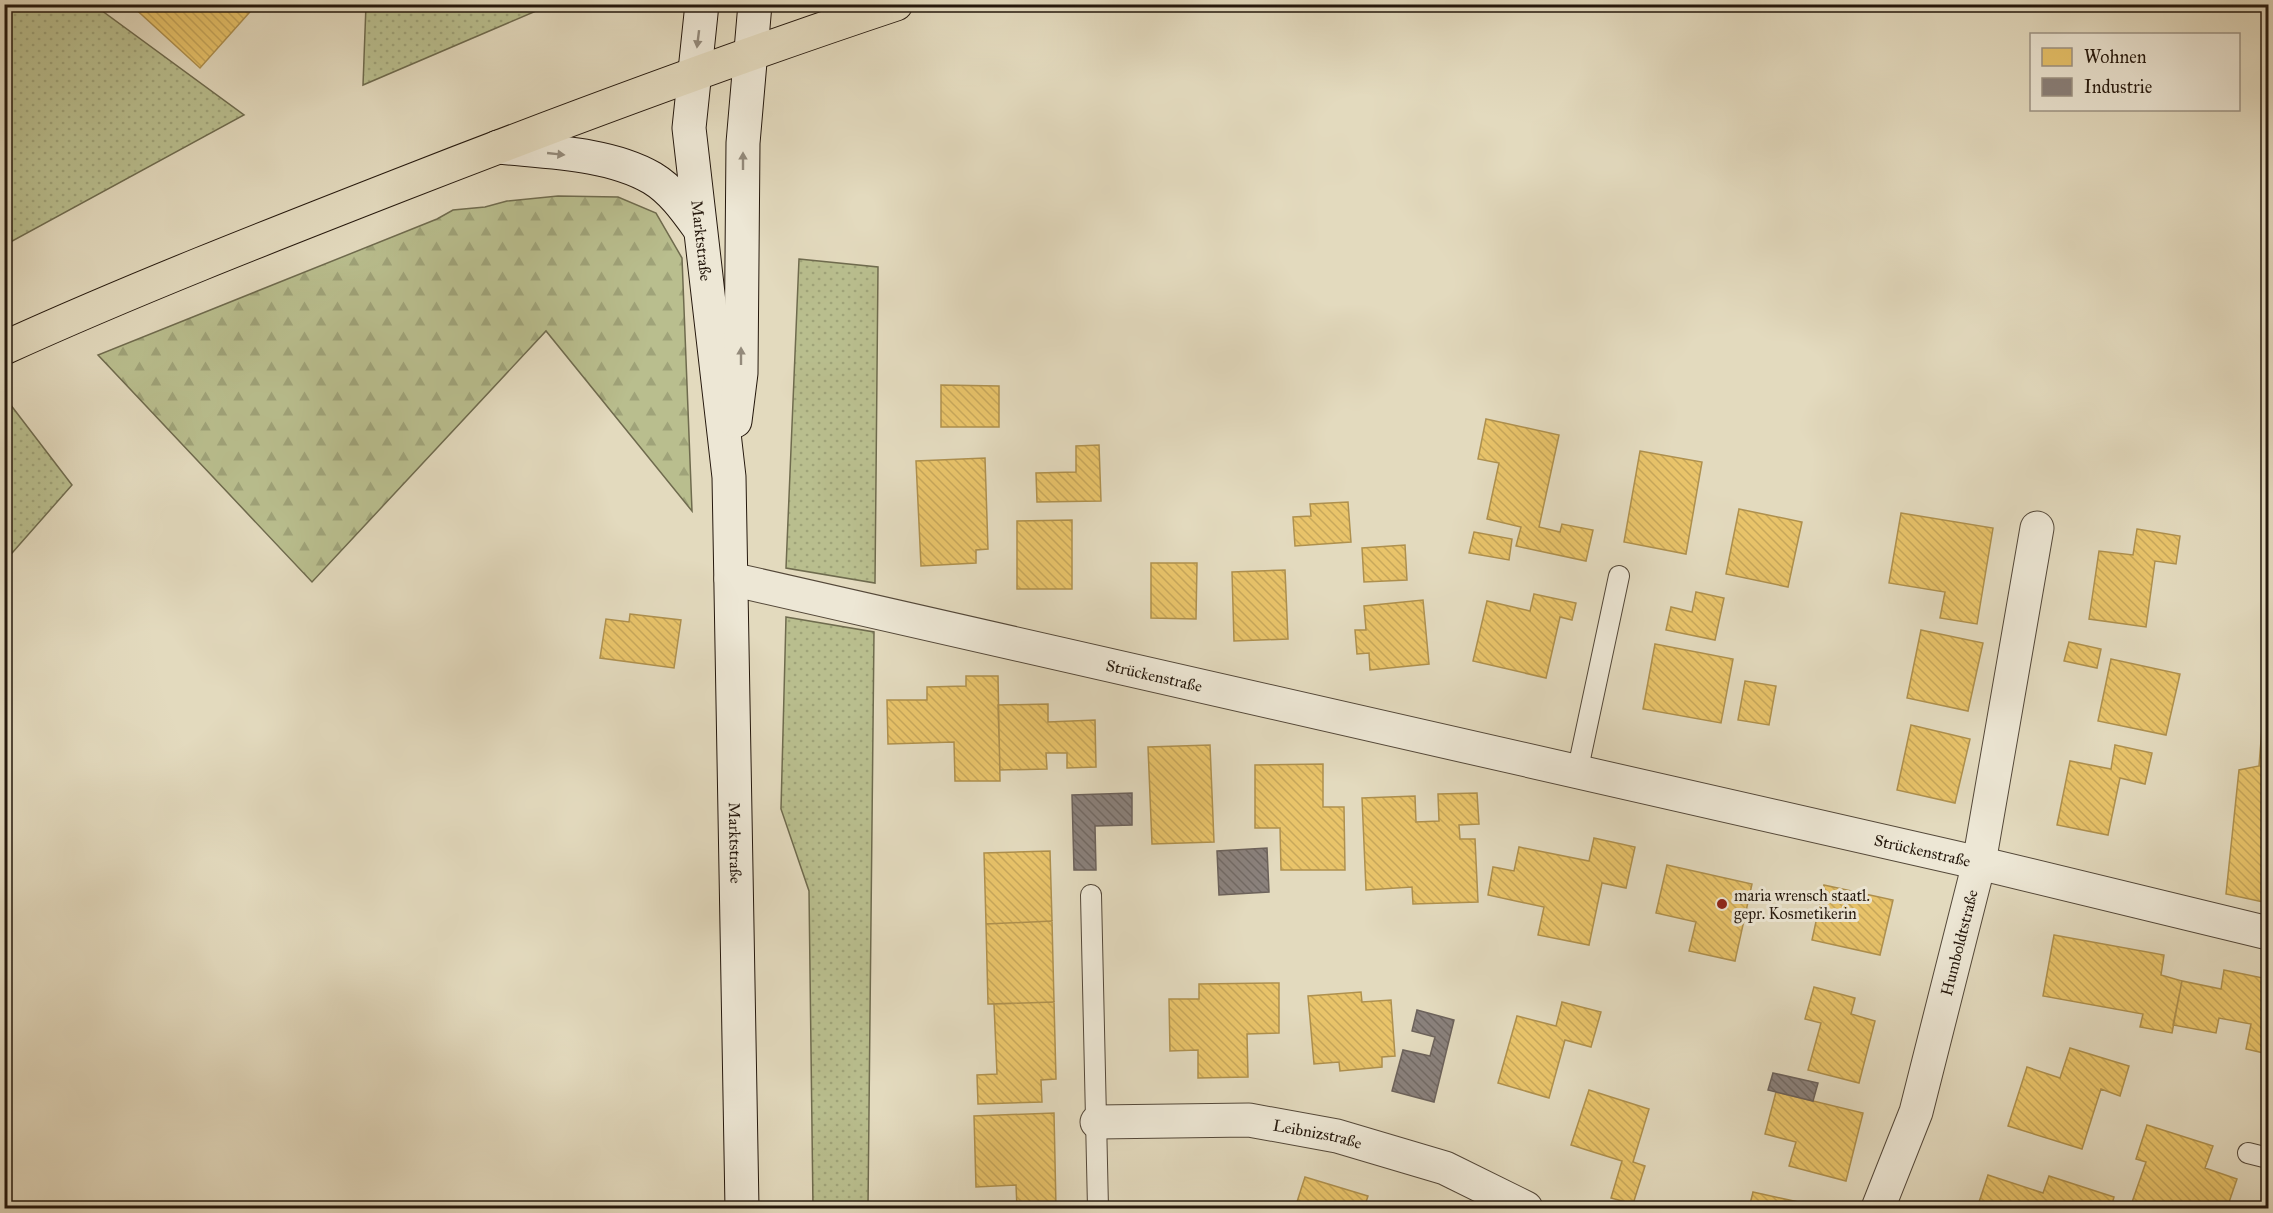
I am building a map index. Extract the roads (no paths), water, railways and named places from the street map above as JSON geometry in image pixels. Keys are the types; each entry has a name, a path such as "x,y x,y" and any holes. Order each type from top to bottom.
{"main road":[{"path":"4,348 191,266 498,147 694,73 896,4"}],"street":[{"name":"Marktstraße","path":"702,4 689,128 729,477 742,1209"},
{"name":"Marktstraße","path":"729,477 741,373 743,143 755,4"},
{"path":"498,147 576,156 622,165 653,178 678,200 699,228"},
{"name":"Humboldtstraße","path":"1878,1209 1916,1112 1979,862 2037,528"},
{"name":"Strückenstraße","path":"731,579 1577,773 1979,862 2268,933"},
{"name":"Leibnizstraße","path":"1097,1122 1249,1120 1337,1136 1445,1168 1526,1209"}],"lane":[{"path":"1577,773 1619,576"},
{"path":"1091,895 1098,1209"},
{"path":"2248,1153 2268,1158"}],"place":[{"name":"maria wrensch staatl. gepr. Kosmetikerin","path":"1722,904"}]}
